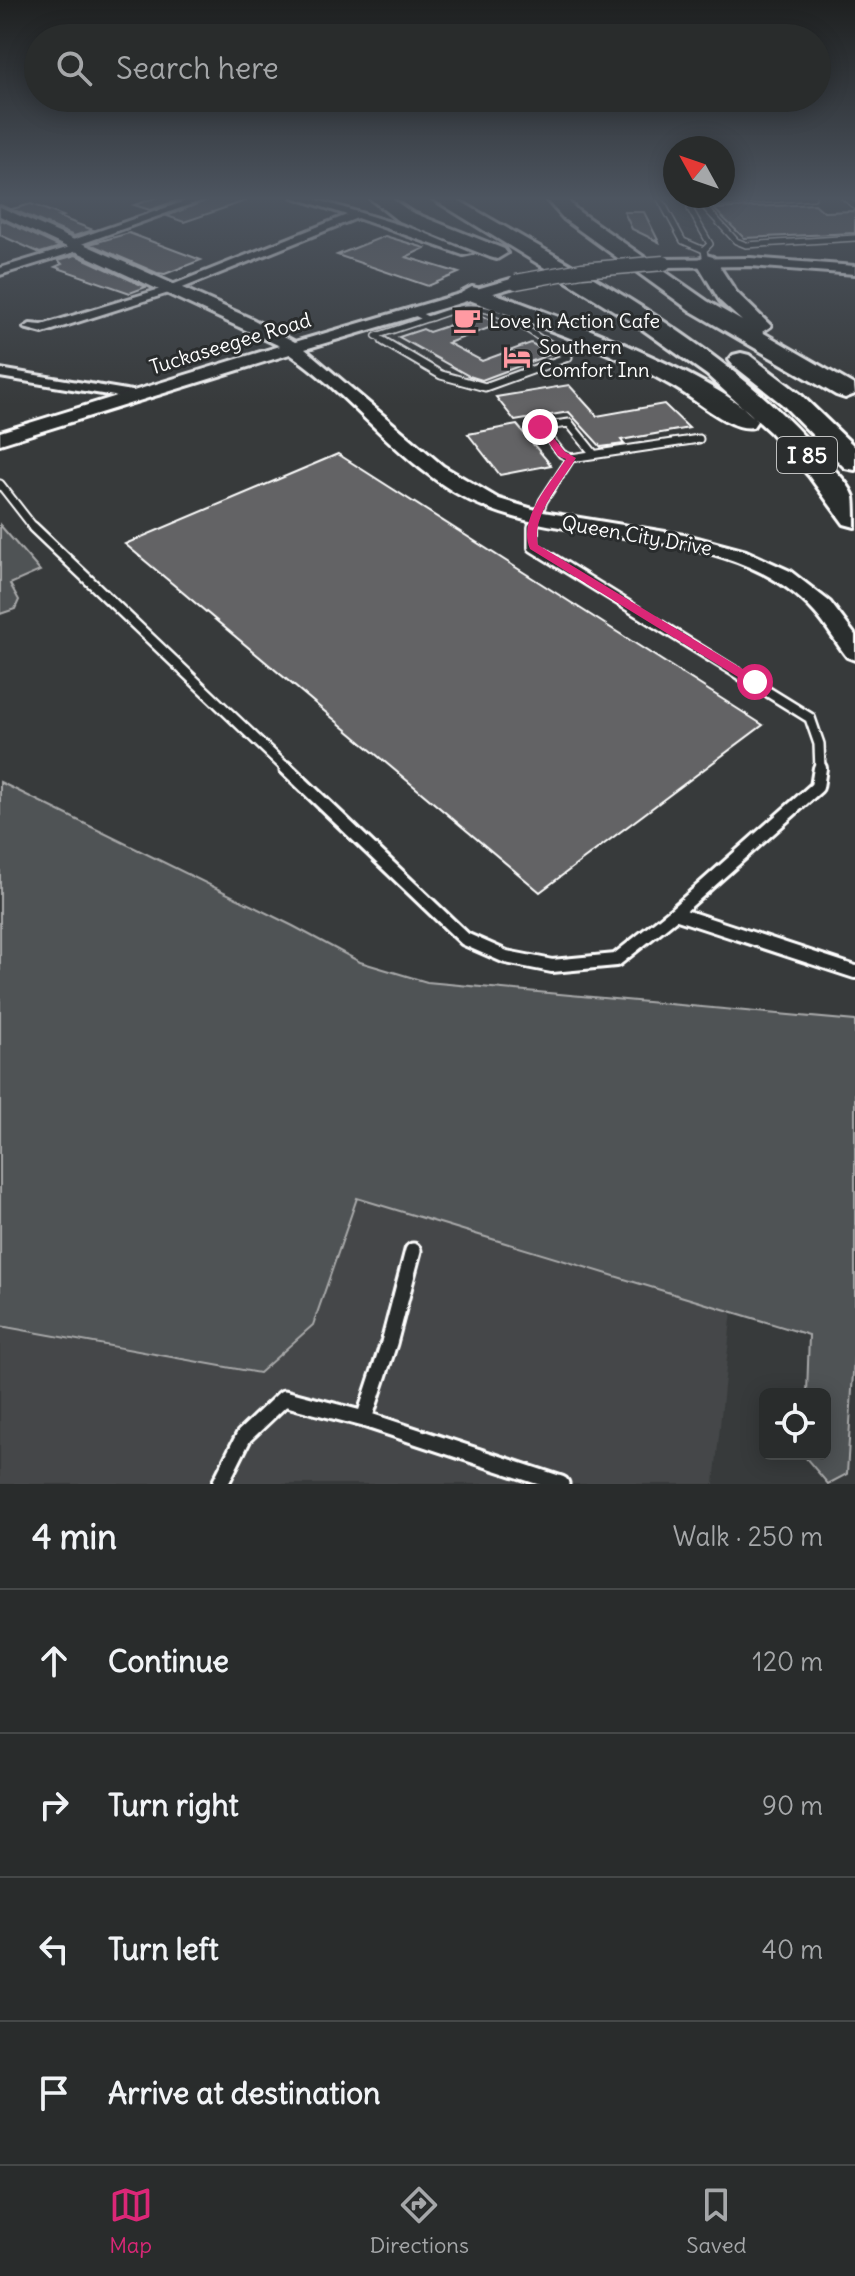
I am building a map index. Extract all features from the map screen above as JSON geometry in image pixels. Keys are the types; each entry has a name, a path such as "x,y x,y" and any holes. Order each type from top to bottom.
{"highway":[{"path":"528,266 583,294 752,400"},
{"name":"I 85","path":"553,266 673,339 752,400 808,455 855,518"},
{"name":"I 85","path":"587,266 718,344 791,399 855,462"},
{"path":"643,266 699,306 850,394"},
{"path":"710,266 723,290 749,318 850,394"},
{"path":"472,293 650,366 700,392 767,441 855,527"}],"street":[{"name":"Queen City Drive","path":"122,266 293,347 461,487 491,502 536,516 679,539 757,564 809,597 832,617 855,652"},
{"path":"30,328 43,329 171,289 221,266"},
{"name":"Tuckaseegee Road","path":"0,438 472,293 582,270 626,266"},
{"name":"Tuckaseegee Road","path":"815,266 855,270"},
{"path":"0,373 132,395"}],"lane":[{"path":"411,311 427,319 465,308 482,309 540,338 568,357 485,387 436,373 376,336 427,319"},
{"path":"594,454 569,423 540,427 562,454 571,458 699,439"},
{"path":"0,484 31,525 465,939 506,957 552,966 616,960 675,913 817,787 822,760 820,738 810,718 533,547 530,532 536,516 571,458"},
{"path":"675,913 855,972"},
{"path":"364,1419 389,1343 413,1251"},
{"path":"220,1484 244,1436 284,1398 364,1419 561,1484"}],"shaded area":[{"path":"0,525 40,571 10,584 19,600 15,609 0,614"},
{"path":"0,782 360,962 427,982 855,1021 855,1339 847,1474 828,1484 808,1460 831,1460 831,1388 807,1388 809,1335 357,1198 313,1325 259,1373 0,1326"},
{"path":"356,1198 732,1310 714,1484 0,1484 0,1326 259,1373 313,1325"}],"building":[{"path":"101,266 146,287 130,293 55,267"},
{"path":"141,266 185,266 165,274"},
{"path":"370,266 437,266 459,273 428,286"},
{"name":"Southern Comfort Inn","path":"480,315 500,324 448,343 482,361 531,343 551,354 482,380 469,376 399,337 423,329 429,332"},
{"path":"569,385 597,416 664,404 689,428 621,440 624,444 601,447 569,412 515,421 496,397"},
{"path":"517,425 551,465 500,475 468,434"},
{"path":"338,454 763,725 540,892 125,544"}],"place":[{"name":"Love in Action Cafe","path":"467,320"},
{"name":"Southern Comfort Inn","path":"517,357"}],"route":[{"path":"540,427 562,454 571,458 536,516 530,532 533,547 755,682"}]}
